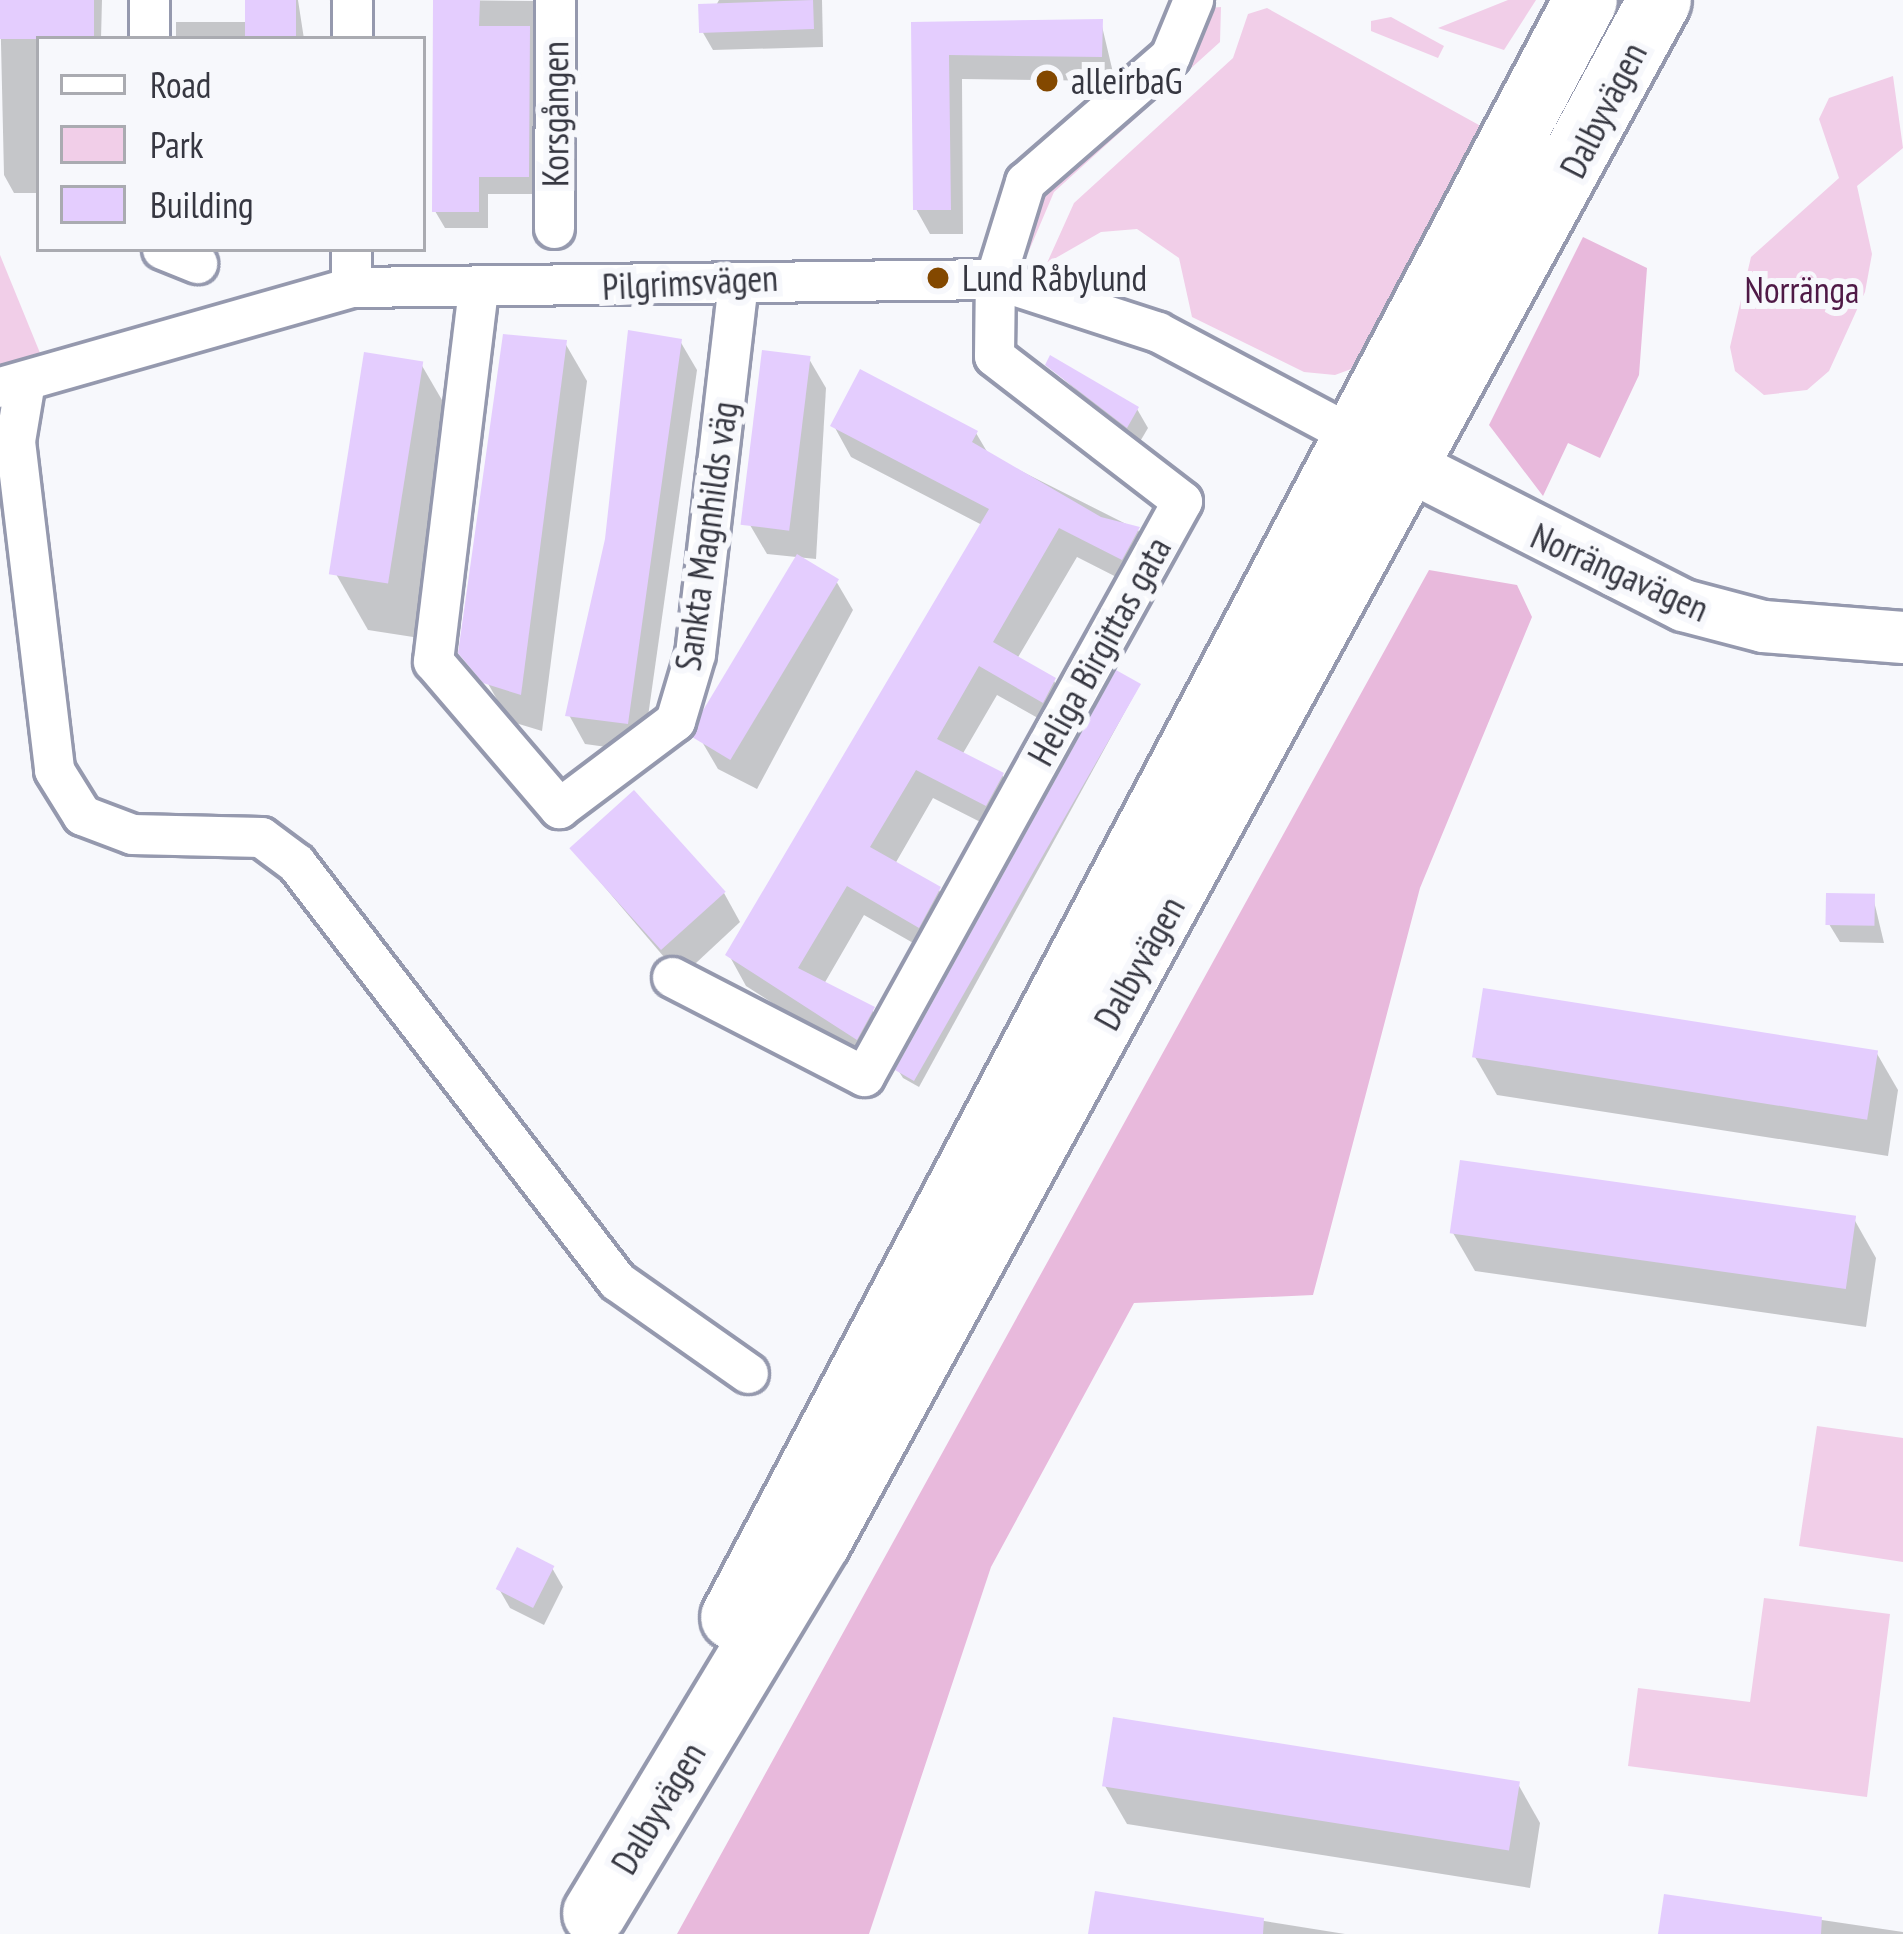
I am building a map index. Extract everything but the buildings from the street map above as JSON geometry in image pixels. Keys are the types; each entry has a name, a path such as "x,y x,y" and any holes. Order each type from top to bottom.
{"main road":[{"name":"Dalbyvägen","path":"1386,454 1585,0"},
{"name":"Dalbyvägen","path":"588,1924 818,1542 1386,454 1659,0"}],"street":[{"path":"149,0 149,36"},
{"path":"352,0 352,36"},
{"name":"Korsgången","path":"554,228 555,0"},
{"path":"995,279 1025,182 1170,56 1193,0"},
{"name":"Pilgrimsvägen","path":"12,384 351,268 478,289 995,279 1158,332 1386,454"},
{"name":"Heliga Birgittas gata","path":"672,977 864,1076 1182,501 994,356 995,279"},
{"name":"Sankta Magnhilds väg","path":"478,289 434,661 559,808 675,721 694,654 738,284"},
{"path":"12,384 54,770 82,814 132,834 261,837 296,863 617,1281 748,1372"},
{"name":"Norrängavägen","path":"1386,454 1566,554 1700,611 1903,637"}],"green space":[{"path":"1508,0 1536,0 1504,50 1438,28"},
{"path":"1221,7 1220,42 1054,192 1028,253 1032,195 1194,50 1207,8"},
{"path":"1267,8 1488,130 1362,365 1335,375 1304,372 1192,317 1179,258 1137,229 1101,232 1047,263 1074,203 1233,58 1248,14"},
{"path":"1391,17 1444,46 1438,58 1371,31 1371,21"},
{"name":"Norränga","path":"1893,76 1903,148 1857,186 1872,254 1865,292 1829,371 1807,390 1764,395 1735,371 1730,347 1751,257 1839,178 1819,119 1829,98"},
{"path":"0,255 49,375 0,386"},
{"path":"1817,1426 1903,1438 1903,1562 1799,1546"},
{"path":"1764,1598 1890,1614 1867,1797 1628,1766 1638,1688 1750,1702"}],"shaded area":[{"path":"1583,237 1647,268 1639,375 1600,458 1568,443 1543,496 1489,425"},
{"path":"1429,570 1517,585 1532,617 1420,888 1313,1295 1134,1303 991,1567 869,1934 677,1934"}],"place":[{"name":"alleirbaG","path":"1047,81"},
{"name":"Lund Råbylund","path":"938,278"}]}
